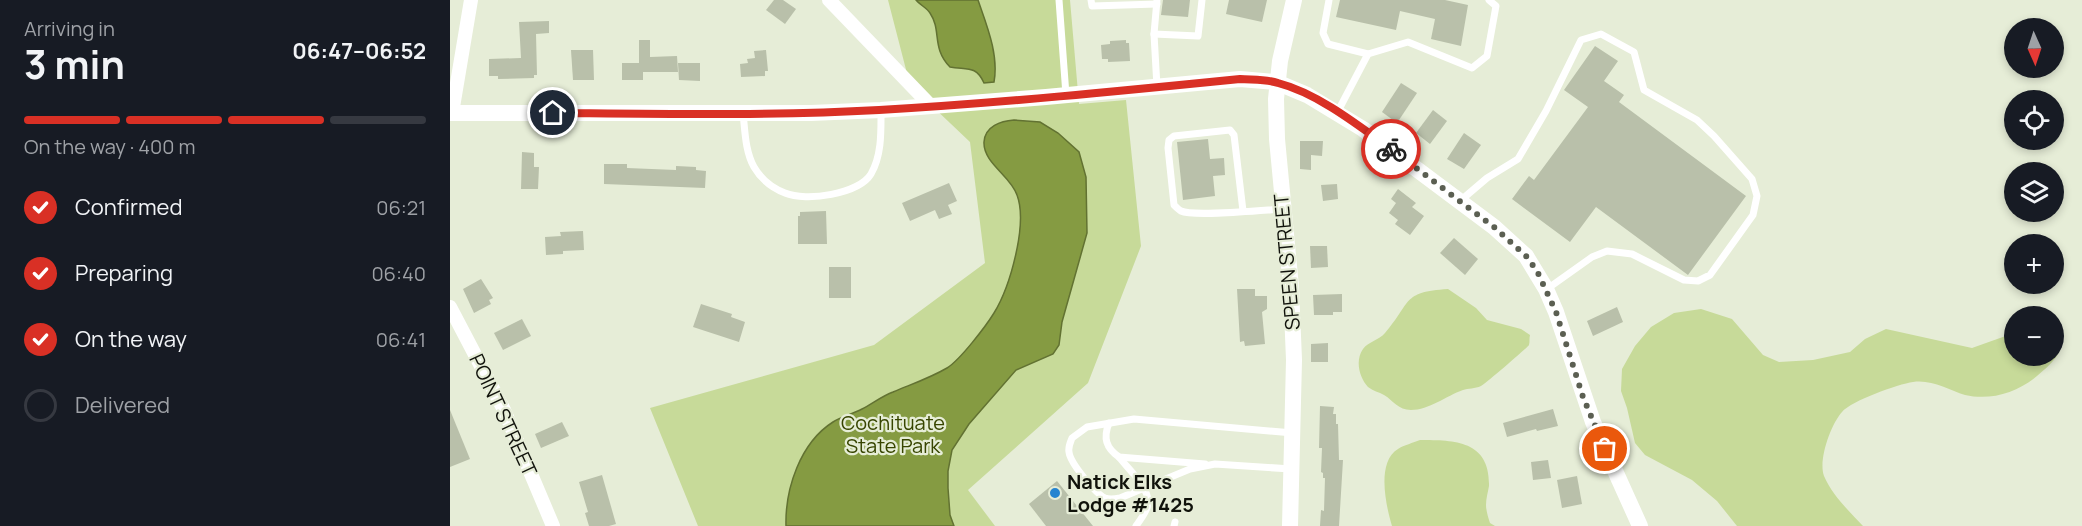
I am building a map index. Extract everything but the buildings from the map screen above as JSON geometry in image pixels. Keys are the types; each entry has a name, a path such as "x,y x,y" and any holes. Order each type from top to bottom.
{"street":[{"path":"471,0 451,113 743,113 881,110 1240,79 1276,82 1307,95 1378,140 1494,227 1526,256 1546,289 1556,312 1593,422 1640,526"},
{"path":"829,0 931,106"},
{"name":"SPEEN STREET","path":"1290,526 1293,323 1277,139 1276,82 1294,0"},
{"name":"POINT STREET","path":"450,307 504,410 553,526"}],"lane":[{"path":"1059,0 1066,95"},
{"path":"1091,0 1092,6 1157,2 1154,34 1157,87"},
{"path":"1154,34 1198,36 1202,0"},
{"path":"1329,0 1323,33 1329,44 1368,54 1408,42 1472,68 1487,56 1496,6 1489,0"},
{"path":"1460,201 1487,178 1518,159 1546,111 1581,40 1601,34 1634,52 1644,90 1697,120 1752,179 1757,196 1753,215 1710,274 1698,281 1684,280 1632,254 1607,251 1592,257 1546,289"},
{"path":"1337,113 1368,54"},
{"path":"743,113 748,152 754,167 767,184 787,194 808,196 832,194 853,188 870,175 878,158 881,110"},
{"path":"1243,211 1234,135 1230,130 1174,136 1169,140 1174,205 1182,211 1192,213 1243,211 1283,209"},
{"path":"1215,464 1190,469 1120,498 1109,500 1102,497 1071,460 1069,446 1077,432 1086,427 1134,419 1293,433"},
{"path":"1109,423 1106,440 1110,451 1119,457 1143,487 1149,502 1136,526"},
{"path":"1119,457 1292,469"}],"green space":[{"name":"Cochituate State Park","path":"888,0 1070,0 1079,104 1126,100 1141,246 1088,383 968,490 995,526 698,526 650,408 874,345 985,263 970,142 910,85"},
{"path":"1448,289 1476,308 1487,320 1521,329 1530,335 1529,345 1481,386 1463,390 1424,408 1411,410 1403,408 1368,387 1360,373 1359,358 1365,347 1385,333 1409,300 1422,293"},
{"path":"1701,309 1732,319 1763,355 1779,362 1813,360 1850,352 1865,339 1886,329 1972,348 2004,337 2004,366 2049,366 2030,382 2004,394 1975,397 1920,381 1875,394 1842,412 1834,425 1824,452 1824,476 1841,502 1863,526 1737,526 1717,501 1692,480 1645,455 1635,443 1621,391 1622,369 1635,346 1651,327 1674,313"},
{"path":"1420,440 1446,441 1468,446 1484,460 1488,471 1489,486 1486,509 1490,523 1495,526 1392,526 1384,485 1387,464 1391,455 1398,449"}],"shaded area":[{"path":"916,0 978,0 994,51 994,82 984,83 978,73 970,69 950,67 938,46 934,20 929,11"},
{"path":"1014,120 1040,122 1058,133 1079,152 1086,177 1087,233 1062,322 1059,345 1053,354 1016,370 969,424 952,450 948,488 950,515 954,526 786,526 788,497 797,468 803,454 821,431 836,420 947,368 965,351 994,313 1006,288 1016,255 1020,207 1014,188 992,163 985,150 984,142 991,128 999,123"}],"way so far":[{"path":"1391,149 1494,227 1526,256 1537,271 1556,312 1583,397 1605,449"}],"place":[{"name":"Natick Elks Lodge #1425","path":"1055,493"}],"route":[{"path":"553,113 811,113 881,110 1046,98 1240,79 1276,82 1291,87 1363,129 1391,149"}]}
